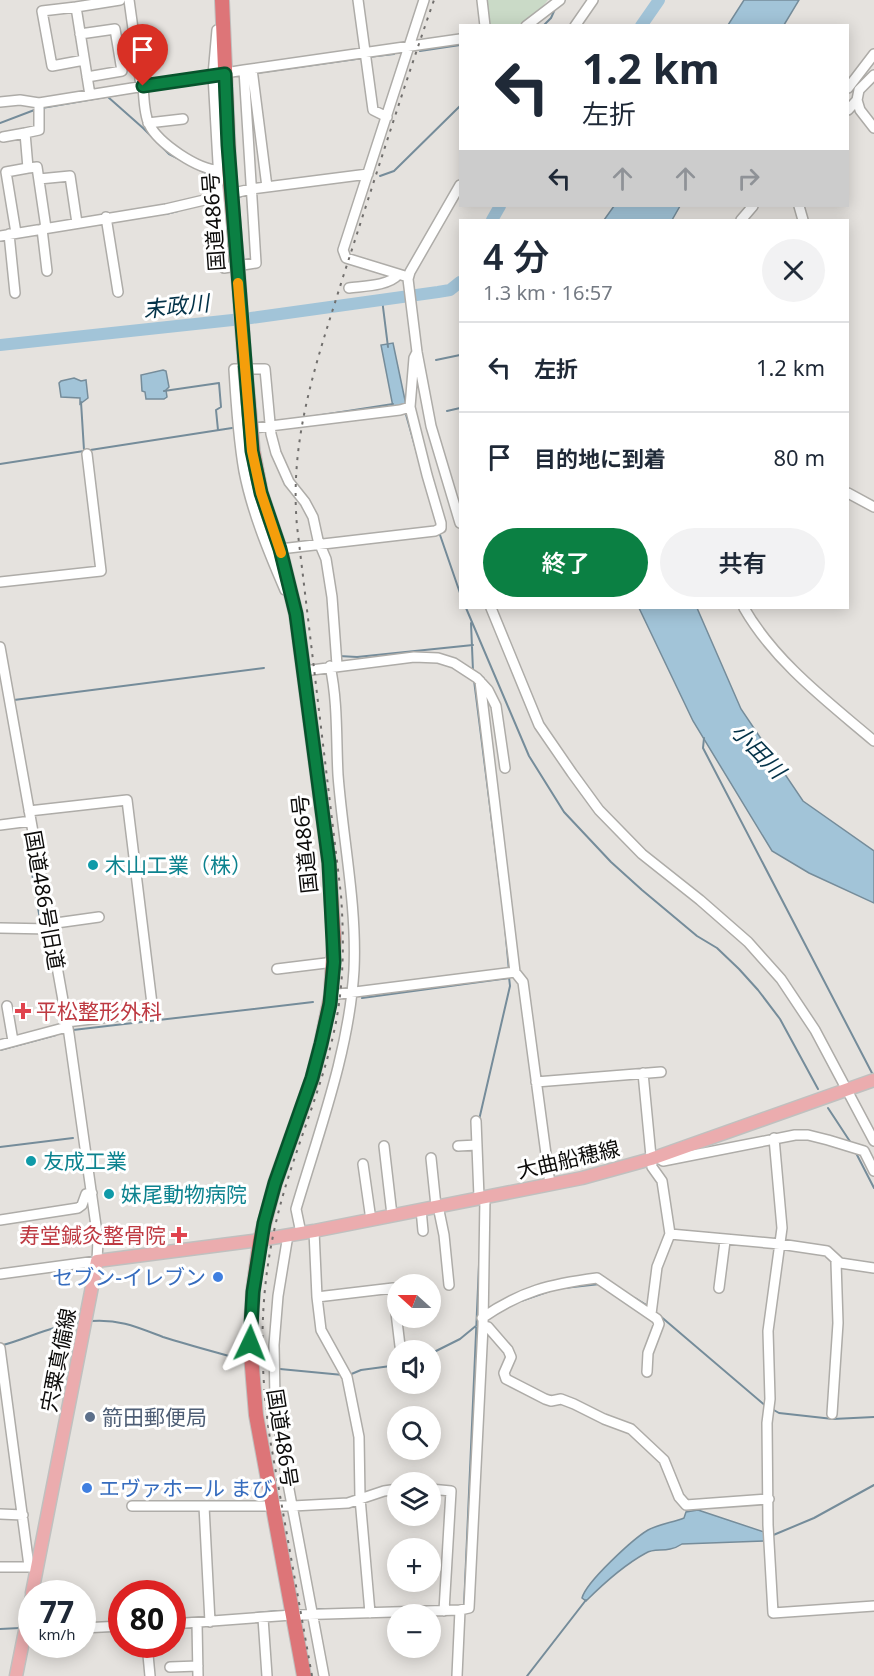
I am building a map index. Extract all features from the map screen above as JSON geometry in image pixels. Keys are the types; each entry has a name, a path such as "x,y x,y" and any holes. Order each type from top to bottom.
{"highway":[{"name":"国道486号","path":"221,0 219,74 252,451 261,493 280,549 296,614 329,863 334,962 324,1034 312,1078 275,1183 260,1240 253,1292 250,1343 256,1415 304,1676"}],"main road":[{"name":"大曲船穂線","path":"260,1240 612,1171 874,1080"},
{"path":"97,1261 260,1240"},
{"name":"宍粟真備線","path":"33,1580 33,1567 97,1261"},
{"name":"宍粟真備線","path":"16,1676 20,1658"}],"street":[{"path":"84,60 52,66 42,11 120,0"},
{"path":"129,0 148,123 174,152 210,170 219,170"},
{"path":"358,0 373,110 387,117"},
{"path":"405,279 346,258 343,250 424,0"},
{"path":"482,0 485,24"},
{"path":"530,23 560,0"},
{"path":"576,24 593,0"},
{"path":"76,7 90,95"},
{"path":"80,34 115,29 122,71 87,77"},
{"path":"0,102 20,100 39,107 90,95 219,74 366,56 409,46 459,39"},
{"path":"849,87 874,54"},
{"path":"219,74 219,170 224,268 256,263 251,193 248,70"},
{"path":"248,70 267,187"},
{"path":"874,75 859,90 857,100 860,110 874,128"},
{"path":"849,109 857,100"},
{"path":"3,137 39,130 39,107"},
{"path":"148,123 183,118"},
{"path":"24,133 28,168"},
{"path":"15,292 3,172 37,167 47,271"},
{"path":"9,236 77,223 107,221 220,196 251,193 267,187 368,174"},
{"path":"39,178 70,176 77,223"},
{"path":"459,187 405,279 431,426 459,520"},
{"path":"742,219 752,207"},
{"path":"107,221 118,292"},
{"path":"349,288 405,279"},
{"path":"280,549 438,529 441,523 406,408 417,352"},
{"path":"296,614 273,564 250,497 238,430 234,369 265,369 271,427 283,472 313,517 326,559 332,597 338,775 354,920 352,993 340,1060 296,1209 295,1234 278,1296 274,1356 275,1400 324,1676"},
{"path":"238,430 406,408"},
{"path":"0,582 101,571 87,454"},
{"path":"849,494 874,507"},
{"path":"491,609 539,725 592,801 642,854 748,942 781,979 815,1030 874,1141"},
{"path":"745,609 774,651 806,683 874,741"},
{"name":"国道486号旧道","path":"0,647 67,1025 98,1240 97,1261"},
{"path":"304,671 414,657 432,657 454,663 479,680 496,706 505,768"},
{"path":"479,680 515,972 523,982 550,1184"},
{"path":"0,706 10,705"},
{"path":"0,1045 67,1025 153,1012 127,800 29,811"},
{"path":"0,825 31,821"},
{"path":"0,928 50,927 99,917"},
{"path":"277,969 334,962"},
{"path":"331,996 515,972"},
{"path":"7,1006 13,1041"},
{"path":"643,1072 654,1158 652,1167 662,1181 670,1234 657,1267 651,1314"},
{"path":"536,1082 661,1072"},
{"path":"186,1623 210,1619 469,1608 482,1322 481,1163 477,1145 476,1121"},
{"path":"654,1158 663,1161 774,1138 808,1135 864,1151 874,1171"},
{"path":"774,1138 782,1228 768,1330 770,1399 767,1423 768,1535 773,1613 874,1606"},
{"path":"458,1146 477,1145"},
{"path":"384,1146 392,1215"},
{"path":"431,1158 437,1206 444,1234 449,1285"},
{"path":"363,1164 370,1220"},
{"path":"0,1220 78,1208 82,1205 86,1194 92,1193"},
{"path":"421,1209 423,1231"},
{"path":"314,1231 321,1329 346,1375 359,1437 360,1498 370,1613"},
{"path":"670,1234 827,1251 836,1262 838,1323 832,1414"},
{"path":"718,1288 725,1240"},
{"path":"0,1274 97,1261"},
{"path":"836,1262 874,1268"},
{"path":"482,1322 508,1301 557,1283 597,1278 617,1294 633,1301 657,1319 659,1324 648,1353 647,1372"},
{"path":"317,1297 393,1288 399,1340"},
{"path":"482,1322 508,1350 511,1357 504,1373 506,1379 545,1399 551,1401 561,1399 631,1429 664,1460 679,1497 686,1505 768,1499"},
{"path":"0,1348 23,1515 33,1567 0,1567"},
{"path":"441,1490 451,1491 444,1609"},
{"path":"132,1506 293,1506 348,1503 387,1491"},
{"path":"204,1506 210,1619"},
{"path":"0,1514 23,1515"},
{"path":"457,1676 462,1610"},
{"path":"263,1618 267,1676"},
{"path":"170,1667 198,1671 197,1623"},
{"path":"148,1658 150,1676"}],"green space":[{"path":"486,0 548,0 529,20 523,23 490,24"}],"water":[{"path":"744,0 799,0 785,24 729,24"},
{"path":"613,207 679,207 673,219 605,219"},
{"path":"393,343 406,405 393,407 381,345"},
{"path":"166,371 169,387 166,390 167,397 146,399 145,392 142,391 141,375"},
{"path":"74,378 81,381 86,380 88,398 80,404 80,398 61,397 59,383"},
{"name":"小田川","path":"639,609 697,609 741,709 803,801 874,851 874,903 809,873 772,851 693,721"},
{"path":"698,1510 767,1533 765,1541 682,1544 671,1549 650,1551 622,1569 586,1601 582,1598 601,1572 641,1535 648,1530 684,1518 686,1512"}],"waterway":[{"name":"末政川","path":"642,24 659,0"},
{"path":"545,24 555,9"},
{"path":"420,51 459,45"},
{"path":"368,57 394,54"},
{"path":"256,73 363,58"},
{"path":"196,82 206,81"},
{"path":"42,108 140,91"},
{"path":"108,97 169,154 183,161"},
{"path":"380,176 394,171 459,107"},
{"path":"0,123 37,109"},
{"path":"198,169 215,178"},
{"path":"238,197 250,194"},
{"name":"末政川","path":"493,219 499,207"},
{"path":"166,214 178,211"},
{"name":"末政川","path":"0,345 251,318 450,290 459,283"},
{"path":"382,299 388,347"},
{"path":"436,360 459,355"},
{"path":"164,391 219,383 221,407 216,410 218,430"},
{"path":"81,402 84,450"},
{"path":"309,417 393,404"},
{"path":"447,411 459,408"},
{"path":"405,411 437,524"},
{"path":"0,464 232,428"},
{"path":"439,532 459,590"},
{"path":"466,609 529,756 564,812 611,862 642,890 697,936 717,948 739,969 780,1019 818,1089"},
{"path":"471,623 473,671"},
{"path":"339,656 357,657 473,645"},
{"path":"14,700 264,668"},
{"path":"474,680 500,885"},
{"path":"704,738 703,748 873,1075"},
{"path":"25,833 41,925"},
{"path":"504,915 509,971"},
{"path":"479,1120 510,986 509,977"},
{"path":"362,998 509,978"},
{"path":"73,1030 313,1002"},
{"path":"0,1050 56,1035"},
{"path":"828,1108 851,1143"},
{"path":"0,1147 73,1138"},
{"path":"856,1153 874,1188"},
{"path":"464,1607 479,1265"},
{"path":"564,1288 600,1284"},
{"path":"521,1301 550,1291"},
{"path":"635,1298 648,1306"},
{"path":"659,1315 767,1407"},
{"path":"91,1321 128,1324 172,1340 240,1359"},
{"path":"3,1345 51,1329 80,1323"},
{"path":"441,1348 460,1339 477,1325"},
{"path":"349,1375 361,1370 387,1366"},
{"path":"280,1369 343,1375"},
{"path":"772,1409 779,1413 833,1419 874,1417"},
{"path":"771,1536 814,1518 874,1485"},
{"path":"527,1676 586,1600"},
{"path":"318,1609 339,1609"},
{"path":"256,1613 278,1611"},
{"path":"186,1618 197,1618"},
{"path":"0,1629 18,1628"}],"railway":[{"path":"312,1676 270,1439 263,1356 264,1301 271,1246 291,1169 330,1047 339,1006 343,959 341,895 297,526 297,461 301,430 315,369 434,0"}],"slow traffic":[{"path":"238,283 252,451 261,493 281,553"}],"place":[{"name":"木山工業（株）","path":"93,865"},
{"name":"平松整形外科","path":"23,1011"},
{"name":"友成工業","path":"31,1161"},
{"name":"妹尾動物病院","path":"109,1194"},
{"name":"寿堂鍼灸整骨院","path":"179,1235"},
{"name":"セブン-イレブン","path":"218,1277"},
{"name":"箭田郵便局","path":"90,1417"},
{"name":"エヴァホール まび","path":"87,1488"}],"route":[{"path":"143,86 225,74 228,145 252,451 261,493 289,579 296,614 329,863 334,962 330,1004 312,1078 275,1183 264,1223 253,1292 250,1343"}]}
